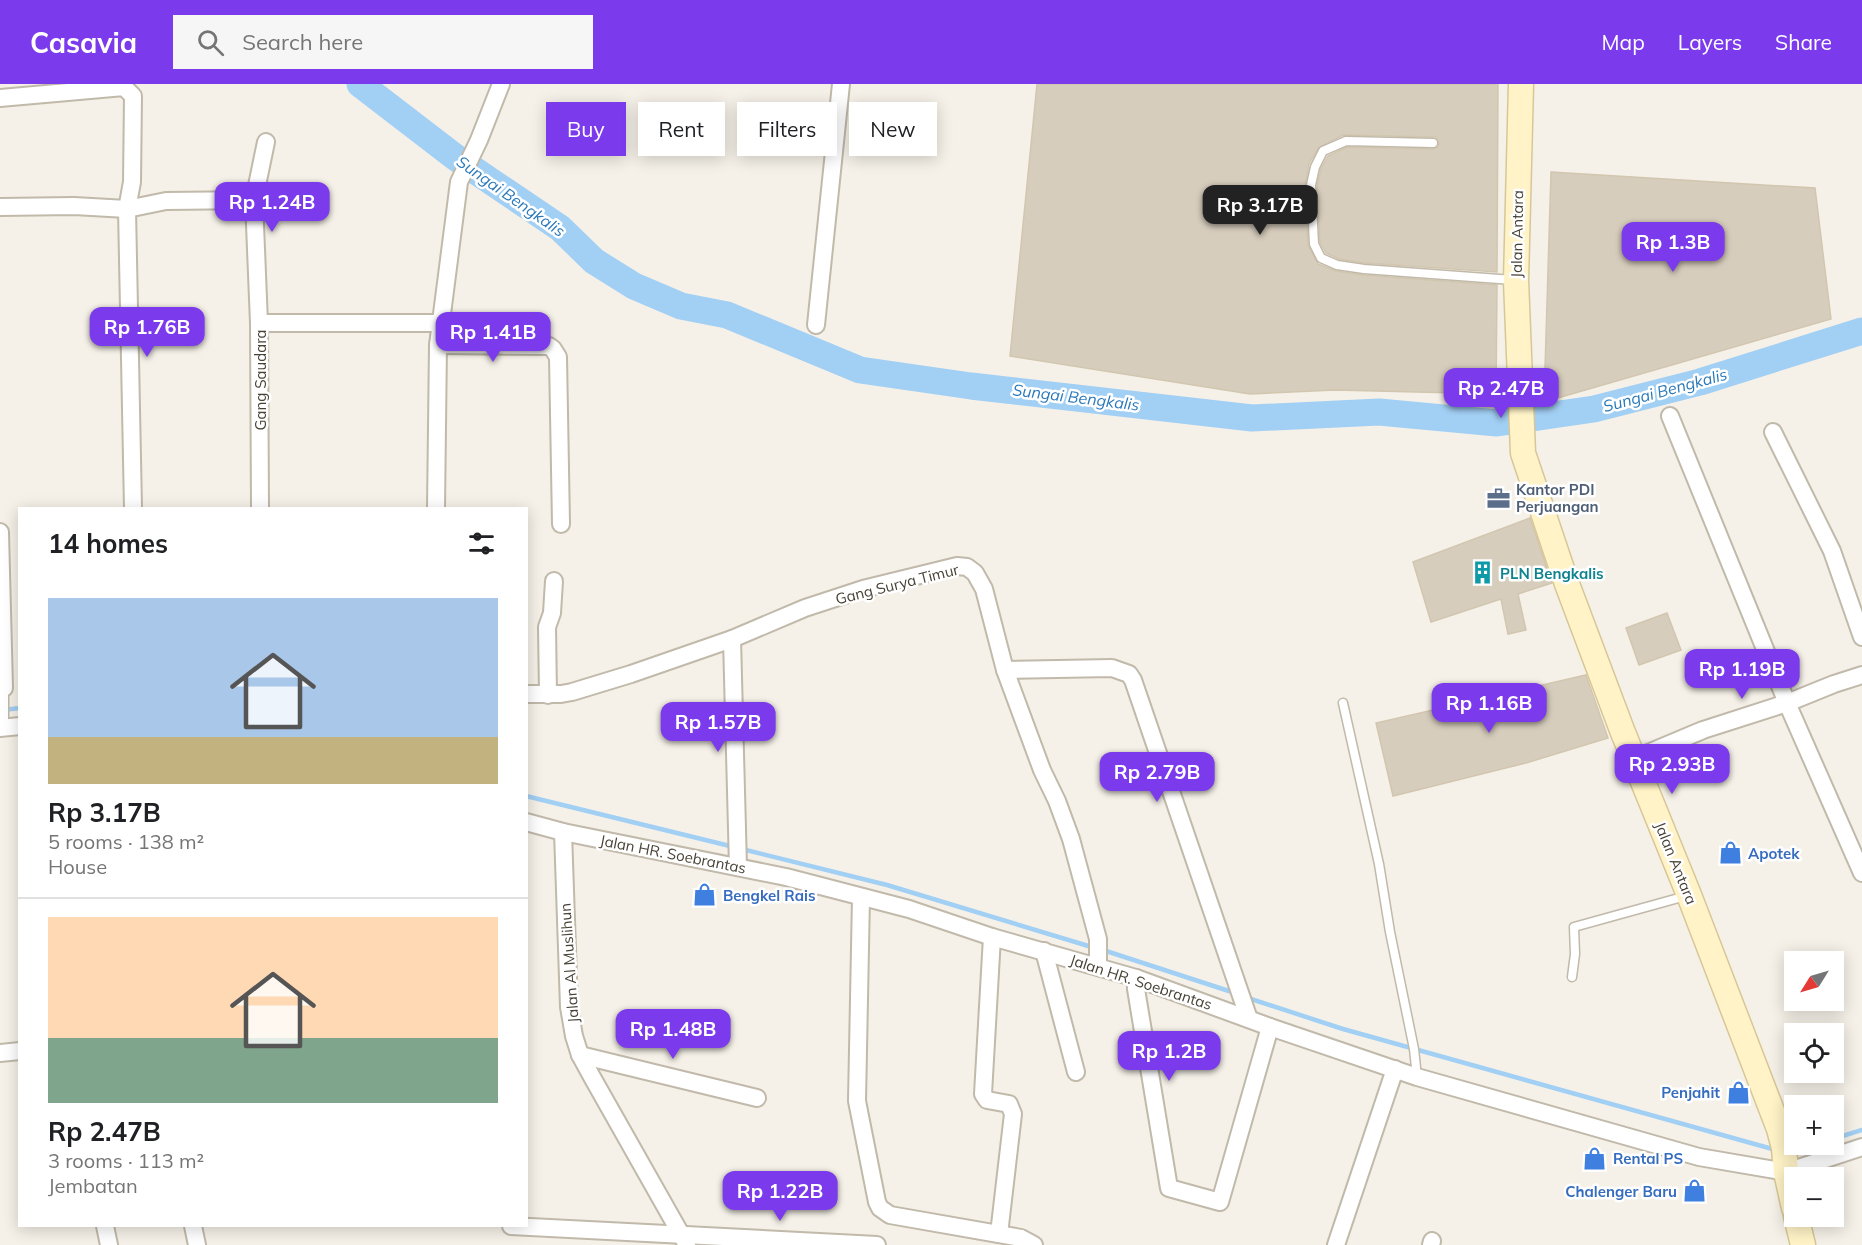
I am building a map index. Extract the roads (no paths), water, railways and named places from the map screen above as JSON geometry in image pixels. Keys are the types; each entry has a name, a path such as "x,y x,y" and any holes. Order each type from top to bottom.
{"street":[{"path":"436,507 438,345 459,182 479,140 501,84"},
{"path":"816,325 841,84"},
{"name":"Jalan Antara","path":"1521,84 1516,280 1523,453 1567,584 1775,1118 1784,1148 1786,1167"},
{"path":"0,98 81,88 124,87 133,96 132,182 127,209 133,507"},
{"path":"259,323 254,200 266,142"},
{"path":"0,207 74,206 127,209 166,201 254,200"},
{"name":"Gang Saudara","path":"260,507 259,323 440,323"},
{"path":"438,345 549,346 555,352 558,357 561,524"},
{"path":"1670,416 1787,703 1862,873"},
{"path":"1773,432 1832,551 1862,637"},
{"path":"0,532 4,688"},
{"name":"Gang Surya Timur","path":"528,694 548,695 572,692 631,675 732,639 805,608 854,592 957,566 967,567 981,581 1005,670 1030,741 1071,839 1098,939 1098,962"},
{"path":"548,695 547,627 552,613 554,582"},
{"path":"732,639 738,867"},
{"path":"1005,670 1112,669 1129,674 1133,680 1249,1019"},
{"path":"1634,759 1703,730 1787,703 1862,675"},
{"name":"Jalan HR. Soebrantas","path":"528,823 563,832 786,877 909,909 992,937 1098,962 1270,1027 1395,1069 1417,1072 1699,1157 1784,1172"},
{"name":"Jalan Al Muslihun","path":"563,832 569,1007 574,1036 580,1055 684,1239"},
{"path":"861,897 857,1101 877,1202 880,1208 890,1215 1021,1238 1034,1245"},
{"path":"992,937 982,1094 987,1100 1009,1104 1013,1114 999,1234"},
{"path":"1044,951 1076,1072"},
{"path":"1136,978 1170,1188 1220,1202 1270,1027"},
{"path":"0,1053 18,1051"},
{"path":"580,1055 757,1098"},
{"path":"1336,1245 1395,1069"},
{"path":"1801,1167 1862,1147"},
{"path":"105,1227 109,1245"},
{"path":"194,1227 197,1245"},
{"path":"524,1227 684,1239 877,1245"},
{"path":"1799,1227 1803,1245"}],"lane":[{"path":"1433,143 1346,141 1323,152 1315,167 1311,185 1314,244 1321,258 1336,265 1364,269 1516,280"},
{"path":"4,688 7,725"},
{"path":"1343,703 1379,864 1417,1072"},
{"path":"1572,977 1575,954 1574,927 1689,895"}],"waterway":[{"name":"Sungai Bengkalis","path":"360,84 455,157 560,228 594,261 634,286 681,306 727,315 860,370 971,386 1252,418 1379,412 1497,423 1594,409 1700,382 1862,331"},
{"path":"3,710 18,708"},
{"path":"528,796 734,847"},
{"path":"742,849 887,885 1095,948"},
{"path":"1103,950 1235,993"},
{"path":"1245,997 1343,1029 1776,1150"},
{"path":"1844,1136 1862,1130"}],"place":[{"name":"Kantor PDI Perjuangan","path":"1498,498"},
{"name":"PLN Bengkalis","path":"1482,573"},
{"name":"Apotek","path":"1730,853"},
{"name":"Bengkel Rais","path":"705,895"},
{"name":"Penjahit","path":"1738,1092"},
{"name":"Rental PS","path":"1595,1158"},
{"name":"Chalenger Baru","path":"1695,1191"}]}
